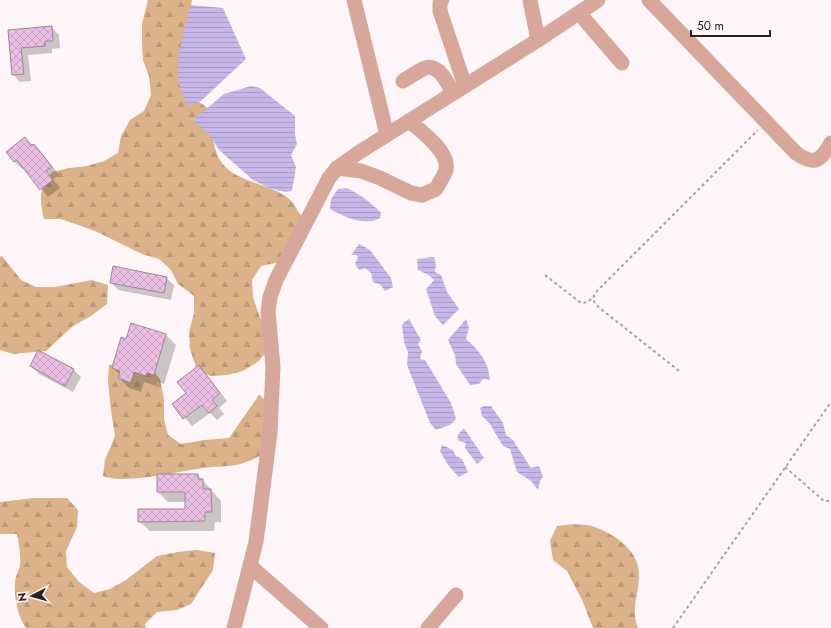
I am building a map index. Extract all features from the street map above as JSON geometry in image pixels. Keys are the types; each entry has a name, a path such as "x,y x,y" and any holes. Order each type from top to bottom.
{"street":[{"path":"354,0 387,135"},
{"path":"442,0 440,3 440,11 459,90"},
{"path":"530,0 538,40"},
{"path":"234,628 256,542 270,433 273,367 268,312 270,297 276,280 294,243 329,178 338,168 387,135 538,40 598,0"},
{"path":"649,0 796,153 805,160 815,160 824,154 831,142"},
{"path":"579,13 622,63"},
{"path":"403,81 426,67 435,69 441,73 459,90"},
{"path":"338,168 361,171 380,178 411,193 422,195 436,189 446,168 443,154 429,138 409,121"},
{"path":"250,566 321,628"},
{"path":"428,628 456,595"}],"path":[{"path":"545,275 581,303 588,302 766,122"},
{"path":"593,297 596,305 679,371"},
{"path":"673,628 831,402"},
{"path":"785,467 824,501 831,500"}],"green space":[{"path":"148,0 192,0 187,31 195,99 209,109 217,155 226,168 235,174 286,196 293,203 301,216 280,262 261,266 252,280 253,297 259,315 267,331 269,348 259,361 243,371 227,375 210,376 196,367 190,349 189,332 194,313 194,296 178,284 171,270 159,259 142,254 95,231 61,219 44,219 41,205 42,189 52,172 87,166 104,161 118,153 121,136 130,120 144,111 151,95 149,76 143,60 142,43 142,24"},
{"path":"2,256 21,280 36,287 55,287 92,280 108,285 107,304 91,316 73,326 46,351 13,354 0,350 0,257"},
{"path":"125,363 149,365 160,379 164,399 164,419 168,435 181,444 229,438 259,395 272,405 260,456 236,465 203,468 138,478 124,479 103,476 105,460 115,436 108,382 109,365"},
{"path":"34,498 67,498 78,510 77,527 66,551 67,567 79,582 94,593 110,589 126,580 157,556 197,550 215,553 213,570 191,604 177,610 157,612 145,624 146,628 26,628 17,607 15,594 15,581 20,561 20,550 17,534 0,534 0,502"},
{"path":"573,524 590,525 608,533 623,543 634,557 638,564 639,573 635,607 638,628 593,628 582,600 567,571 553,560 550,541 557,526"}],"shaded area":[{"path":"191,5 223,8 246,59 201,101 189,106 184,98 180,85 178,62 182,39"},
{"path":"251,86 260,88 295,116 295,134 297,144 291,155 296,167 292,191 285,192 269,188 253,180 219,150 211,137 193,120 224,94"},
{"path":"347,188 373,205 381,213 380,218 368,222 355,220 330,209 331,199 338,189"},
{"path":"359,244 370,250 391,278 393,287 385,291 381,285 373,282 371,273 365,268 359,270 355,264 358,257 356,255 351,255"},
{"path":"434,257 436,265 435,272 441,275 447,292 459,309 443,325 435,316 426,289 434,280 429,275 418,270 417,259"},
{"path":"409,319 421,340 418,344 422,351 420,359 425,360 451,403 456,419 450,425 436,430 430,423 407,365 408,352 404,342 402,324"},
{"path":"466,319 469,328 466,339 482,357 488,368 490,380 483,379 479,384 470,385 456,364 455,355 448,340"},
{"path":"484,406 491,406 503,423 506,435 513,440 531,468 539,466 543,477 540,481 538,490 531,481 517,472 510,449 503,446 490,424 482,416 480,408"},
{"path":"464,428 484,458 477,464 465,448 466,443 459,441 457,436"},
{"path":"442,445 453,450 456,456 462,459 468,472 459,477 448,465 440,451"}],"building":[{"path":"52,26 53,41 45,41 45,46 21,48 24,74 12,75 8,30"},
{"path":"25,137 31,146 34,144 52,167 46,171 53,180 40,190 17,160 14,162 6,152"},
{"path":"113,266 167,277 164,293 110,283"},
{"path":"131,323 166,334 154,375 147,373 146,376 134,372 131,383 118,378 120,371 112,368 121,337 126,339"},
{"path":"38,350 74,369 65,386 30,366"},
{"path":"199,365 220,393 212,400 217,406 209,413 202,405 183,419 172,404 186,393 177,382"},
{"path":"157,474 198,474 198,479 203,479 203,489 211,489 212,512 205,512 205,521 138,522 138,509 185,509 185,492 157,492"}]}
